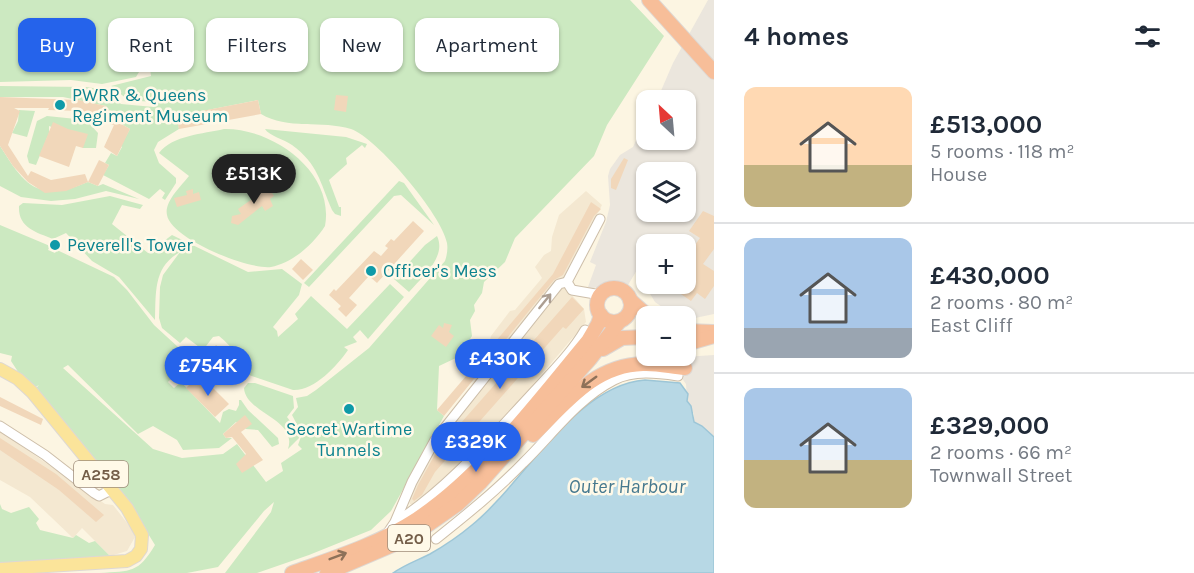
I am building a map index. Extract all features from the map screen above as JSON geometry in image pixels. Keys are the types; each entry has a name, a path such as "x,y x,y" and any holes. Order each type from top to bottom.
{"highway":[{"path":"649,0 714,72"},
{"path":"620,321 631,310 630,300 627,294 619,289 609,289 601,295 598,302 600,315 607,320 620,321 636,331"},
{"path":"630,300 637,306"},
{"name":"A20","path":"327,573 343,570 423,530 458,504 480,483 581,352 594,333 600,315"},
{"name":"A20","path":"292,573 384,537 431,509 478,469 555,374 620,321"},
{"path":"696,332 714,334"},
{"path":"696,340 714,334"},
{"path":"581,352 622,338 636,337"},
{"path":"480,483 490,477 593,378 631,365 645,364 682,372"}],"main road":[{"name":"A258","path":"0,369 18,379 32,392 113,489 135,520 142,535 141,549 136,556 118,562 0,569"}],"street":[{"path":"384,537 395,522 412,482 435,440 560,284 567,282 600,219"},
{"path":"567,282 572,290 601,295"},
{"path":"581,352 585,330"},
{"path":"436,539 469,515 569,415 607,384 627,375 682,372"},
{"path":"395,522 414,510 470,461 555,374"},
{"path":"0,426 45,455 99,496 113,489"}],"shaded area":[{"path":"708,0 714,0 714,314 696,318 696,306 661,306 650,294 696,294 696,234 636,234 636,272 628,285 611,283 590,289 588,287 596,265 590,262 606,222 610,205 608,176 620,155 633,147 636,141 636,150 696,150 696,90 661,90 673,63"},
{"path":"586,191 602,205 567,273 476,381 470,375 474,359 488,346 491,336 510,311 515,310 542,278 535,267 544,255 551,251 552,237 559,215"},
{"path":"564,286 584,309 586,322 467,460 416,504 410,504 409,496 438,443"},
{"path":"714,355 714,437 694,422 694,414 687,401 686,384 681,377 683,366 696,366 696,356"},
{"path":"0,431 105,504 113,505 131,528 135,537 127,551 110,556 82,528 73,538 30,497 0,480"}],"green space":[{"path":"0,0 630,0 664,36 607,125 594,156 515,238 505,262 484,282 482,293 474,305 475,311 470,320 472,336 458,357 439,366 437,410 444,416 391,511 371,530 257,573 225,573 271,512 274,502 218,567 187,573 99,573 127,571 139,566 155,545 123,493 36,388 39,385 30,390 11,361 12,356 0,353 0,225 50,246 48,250 55,253 57,250 114,277 154,325 190,358 168,382 174,388 181,382 220,423 223,412 229,409 236,411 239,400 241,400 248,410 278,438 279,444 272,447 258,430 246,429 236,422 223,434 226,438 232,438 219,448 183,450 177,440 153,426 138,434 68,365 63,368 153,449 182,458 223,454 237,444 266,482 283,471 281,463 302,449 298,445 302,434 292,415 298,407 296,398 307,396 316,390 369,348 445,261 447,243 443,230 407,179 362,135 340,126 282,122 271,119 261,114 258,100 177,116 179,129 158,142 154,150 159,163 176,178 176,183 165,200 162,198 165,193 160,189 149,199 103,175 109,165 105,163 111,153 117,156 122,147 118,144 130,129 116,121 106,106 63,97 0,97 0,86 86,87 106,90 121,104 154,107 156,104 153,102 128,100 111,86 151,76 150,72 194,72 194,18 108,18 108,72 139,72 136,77 102,84 71,80 0,82"},
{"path":"19,110 35,111 27,137 12,133 18,121"},
{"path":"47,116 86,120 98,133 96,148 83,148 68,135 49,126 49,133 36,165 29,163 27,156 37,121"},
{"path":"224,129 262,136 280,145 297,157 310,171 320,188 326,206 325,226 308,246 287,262 271,267 260,267 229,258 182,234 167,215 168,205 189,176 159,153 172,142 180,139"},
{"path":"265,129 346,137 367,144 365,148 362,145 346,158 347,164 329,180 339,207 341,207 341,216 332,210 308,159 292,145"},
{"path":"0,146 18,172 35,187 57,191 88,182 98,186 103,184 139,199 106,191 75,199 51,201 21,197 0,186"},
{"path":"399,181 404,183 434,225 401,195 394,196 309,287 304,283"},
{"path":"110,196 143,205 140,209 122,205 112,224 148,253 172,235 248,272 282,269 302,284 299,295 273,327 278,337 298,319 295,314 311,296 347,329 390,284 404,297 368,339 360,330 353,337 357,342 344,347 348,350 338,363 317,382 293,390 249,375 233,349 219,336 213,337 203,350 186,337 180,343 162,328 159,318 160,287 163,275 180,252 171,258 160,273 156,291 155,320 119,277 92,261 66,233 53,239 40,234 25,224 19,213 19,206 23,203 62,205"},
{"path":"437,236 439,252 436,259 409,292 394,279 425,245"},
{"path":"248,383 255,383 293,396 294,408 287,417 297,430 299,438 288,449 289,439 285,430 247,397 244,388"},
{"path":"0,504 2,509 11,513 29,507 39,519 36,523 40,530 73,538 76,535 89,543 95,541 110,556 0,565"}],"water":[{"name":"Outer Harbour","path":"645,380 680,383 688,394 687,401 691,406 694,422 714,437 714,573 393,573 435,551 472,525 491,507 551,439 573,417 596,399 620,386"}],"building":[{"path":"336,95 348,96 346,112 334,110"},
{"path":"0,97 78,100 106,106 116,121 130,129 117,156 104,147 114,125 95,121 98,114 48,110 49,108 14,108 20,111 8,145 28,176 31,171 51,180 85,174 88,182 66,191 45,193 28,182 13,166 0,146"},
{"path":"258,100 261,114 179,129 176,116"},
{"path":"53,122 88,134 83,148 76,146 69,167 39,156"},
{"path":"624,158 628,160 616,190 611,188 611,179"},
{"path":"99,160 109,165 98,186 88,182"},
{"path":"260,186 263,191 269,188 274,196 270,199 273,206 265,211 262,206 238,225 231,223 232,216 241,214 238,209 255,197 252,191"},
{"path":"193,189 193,194 199,192 201,200 177,207 174,198 187,195 186,191"},
{"path":"591,202 601,209 594,216 563,275 554,280 444,416 437,410 553,274"},
{"path":"703,211 714,216 714,249 703,264 714,271 714,286 705,299 697,293 691,301 681,294 696,294 696,243 700,238 689,231"},
{"name":"Officer's Mess","path":"413,221 424,231 377,283 369,276 349,298 357,305 346,317 338,309 341,306 329,295 334,289 336,291 374,251 381,256 388,248 385,246 391,239 394,241"},
{"path":"301,259 313,270 303,280 292,269"},
{"path":"572,297 584,309 566,329 563,327 435,472 422,495 414,501 412,499 418,485 438,449"},
{"path":"444,323 452,325 449,332 454,336 446,347 431,336 439,325 443,328"},
{"path":"216,345 224,352 226,349 232,353 227,360 244,373 238,381 203,354 209,346 213,349"},
{"path":"196,378 209,390 212,387 229,404 215,417 186,388"},
{"path":"0,397 43,419 41,425 0,406"},
{"path":"245,415 252,424 241,432 263,460 242,473 236,464 246,454 232,437 226,438 223,434"},
{"path":"0,438 56,474 104,515 96,522 59,490 0,450"}],"place":[{"name":"PWRR & Queens Regiment Museum","path":"60,105"},
{"name":"Peverell's Tower","path":"55,245"},
{"name":"Officer's Mess","path":"371,271"},
{"name":"Secret Wartime Tunnels","path":"349,409"}]}
